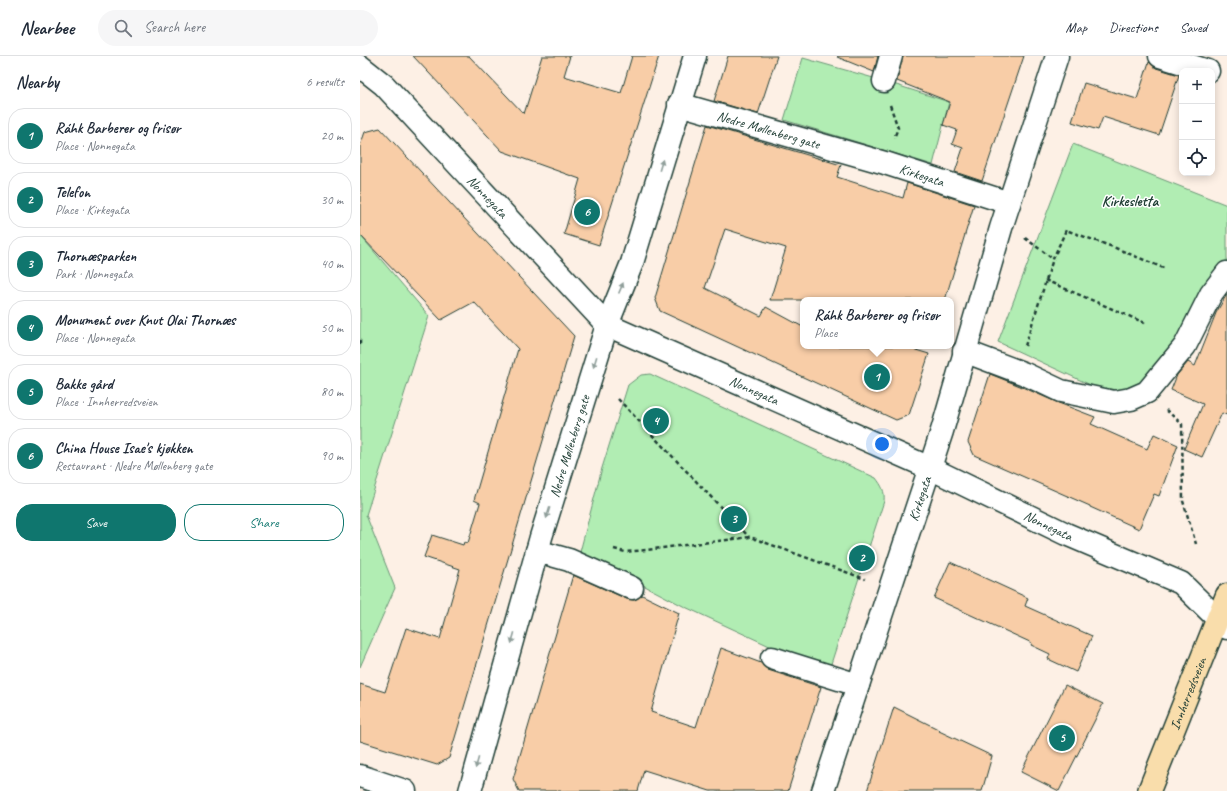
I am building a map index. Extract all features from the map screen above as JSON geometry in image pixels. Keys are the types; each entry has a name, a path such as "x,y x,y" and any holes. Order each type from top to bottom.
{"main road":[{"name":"Innherredsveien","path":"1149,791 1222,623 1227,595"}],"street":[{"name":"Nedre Møllenberg gate","path":"470,791 537,552 606,325 632,262 695,56"},
{"path":"884,81 891,56"},
{"name":"Kirkegata","path":"824,791 930,468 1001,228 1057,56"},
{"path":"1160,56 1198,68"},
{"name":"Nonnegata","path":"360,66 384,85 606,325 930,468 1066,534 1181,583 1222,623"},
{"name":"Nedre Møllenberg gate","path":"680,104 857,155"},
{"name":"Kirkegata","path":"857,155 1009,203"},
{"path":"964,351 1025,374 1061,391 1114,402 1131,399 1147,392 1185,346 1211,294 1227,273"},
{"path":"537,552 570,560 632,588"},
{"path":"772,658 858,685"},
{"path":"360,776 405,791"}],"path":[{"path":"884,81 886,94 898,128 886,164"},
{"path":"1001,228 1028,239 1053,259"},
{"path":"1025,374 1024,349 1045,280 1066,230 1113,247 1166,270"},
{"path":"1045,280 1145,323"},
{"path":"360,340 360,347"},
{"path":"1147,392 1182,424 1183,501 1196,544"},
{"path":"618,399 750,537 865,579"},
{"path":"611,548 625,552 750,537"}],"green space":[{"path":"803,58 884,81 949,102 933,165 784,120"},
{"path":"1073,144 1227,205 1227,262 1183,334 1146,381 1110,394 998,342"},
{"path":"360,235 429,316 366,515 395,588 360,667"},
{"path":"650,374 876,478 883,489 884,501 828,673 683,606 580,552 602,468 628,385 641,375"}],"building":[{"path":"413,56 469,56 524,114 542,56 570,56 564,76 621,93 632,56 659,56 599,245 564,234 580,179 502,151"},
{"path":"728,56 777,56 758,114 714,101"},
{"path":"878,56 874,72 837,57"},
{"path":"903,56 1024,56 982,181 955,172 963,148 952,144 957,130 943,125 950,102 897,81"},
{"path":"1149,62 1156,68 1179,75 1159,135 1103,117 1098,130 1072,122 1084,83 1137,99"},
{"path":"707,125 841,165 837,177 903,198 907,183 974,205 946,297 800,297 800,300 770,300 786,248 725,229 705,288 761,316 766,307 800,325 800,349 913,349 929,354 909,415 896,420 660,311 655,298"},
{"path":"380,128 574,336 449,758 437,765 360,741 360,684 385,692 406,628 440,639 460,569 424,557 432,535 463,545 464,542 468,543 480,503 474,500 518,349 474,302 441,320 360,235 360,146 365,132"},
{"path":"1227,294 1227,415 1222,413 1202,457 1184,449 1203,404 1171,390 1177,375 1188,362 1195,366 1216,313"},
{"path":"990,374 1095,417 1091,424 1147,449 1154,434 1178,445 1159,496 1154,494 1139,529 974,455 968,442"},
{"path":"950,562 1028,598 1025,606 1092,636 1076,672 1048,659 1050,654 1031,645 1032,643 934,598"},
{"path":"573,575 627,599 634,600 642,595 679,613 651,712 696,727 721,648 761,663 768,670 821,687 788,791 710,791 644,770 638,791 519,791 513,779"},
{"path":"1065,685 1103,704 1059,791 1021,772"},
{"path":"894,707 940,730 939,731 992,756 982,791 867,791"}],"place":[{"name":"China House Isae's kjøkken","path":"587,212"},
{"name":"Ráhk Barberer og frisør","path":"877,377"},
{"name":"Monument over Knut Olai Thornæs","path":"656,421"},
{"name":"Thornæsparken","path":"734,519"},
{"name":"Telefon","path":"862,558"},
{"name":"Bakke gård","path":"1062,738"}],"district":[{"name":"Kirkesletta","path":"1130,201"}]}
